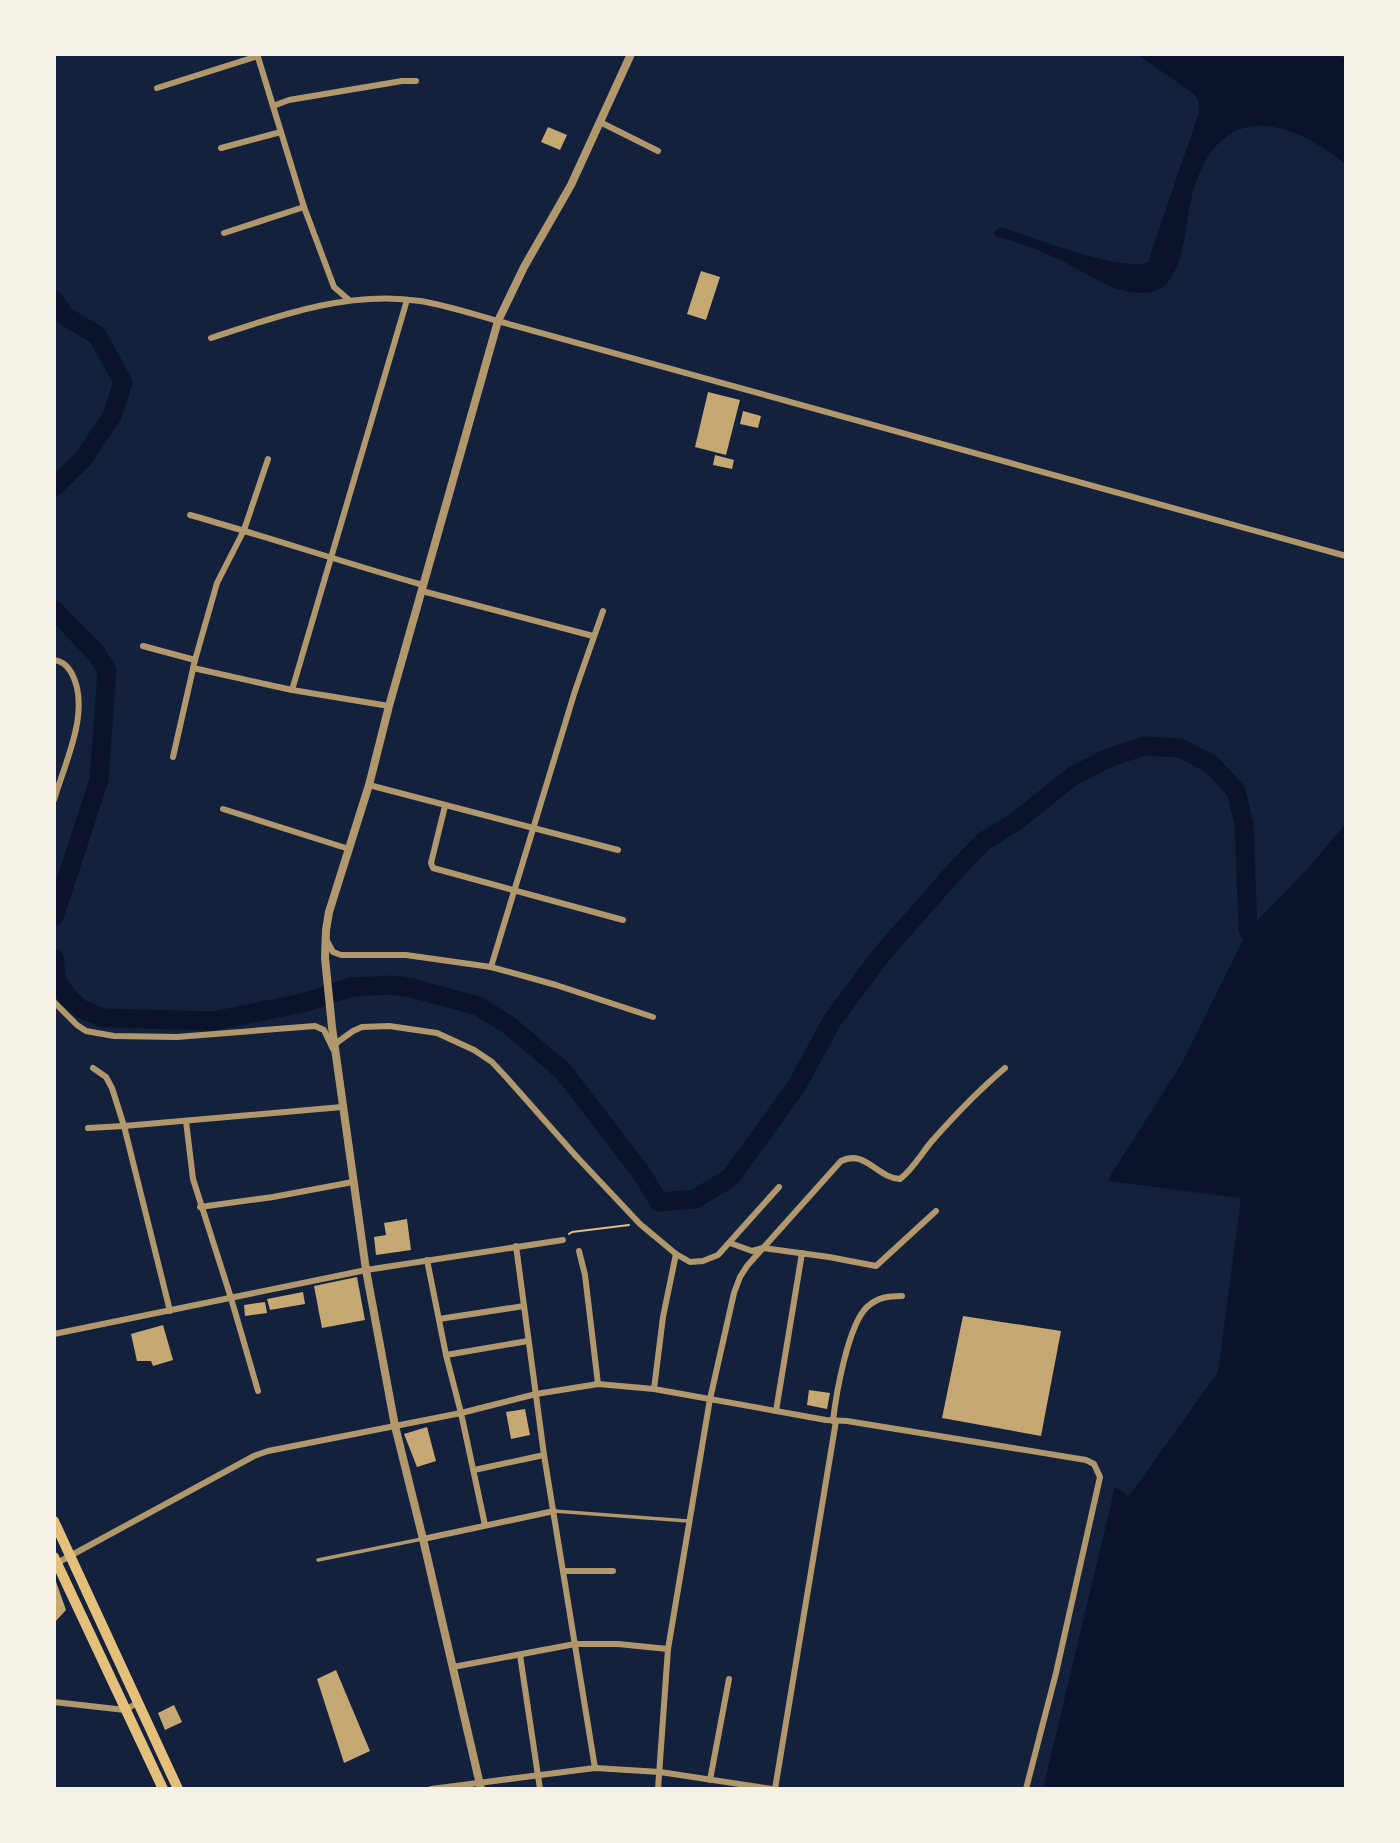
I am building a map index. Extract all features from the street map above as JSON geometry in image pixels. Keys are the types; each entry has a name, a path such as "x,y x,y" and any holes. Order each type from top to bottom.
{"main road":[{"path":"54,1521 178,1789"},
{"path":"56,1560 163,1789"},
{"path":"88,1630 102,1623"}],"street":[{"path":"480,1785 395,1426 366,1270 332,1027 325,938 329,912 369,785 388,706 498,321 524,267 571,185 631,54"},
{"path":"157,88 258,55 304,207 334,287 349,300"},
{"path":"273,106 289,100 416,81"},
{"path":"600,122 659,151"},
{"path":"221,148 281,132"},
{"path":"225,233 304,207"},
{"path":"211,338 268,320 349,300 386,298 420,301 1346,556"},
{"path":"292,690 407,300"},
{"path":"173,757 194,664 217,583 244,530 268,459"},
{"path":"190,515 423,588 593,636"},
{"path":"491,967 603,611"},
{"path":"143,646 194,664 292,690 388,706"},
{"path":"54,660 59,660 69,668 76,681 79,698 77,726 54,800"},
{"path":"369,785 618,850"},
{"path":"445,806 431,866 623,920"},
{"path":"223,810 349,849"},
{"path":"325,938 337,954 406,955 491,967 653,1017"},
{"path":"54,1002 86,1031 114,1036 177,1037 315,1026 324,1030 336,1057"},
{"path":"335,1044 362,1027 389,1026 437,1034 474,1050 506,1076 640,1224 676,1254 690,1262 704,1261 718,1255 779,1187"},
{"path":"93,1068 106,1077 112,1088 170,1311"},
{"path":"658,1789 668,1649 710,1399 740,1277 841,1161 849,1157 862,1160 887,1176 900,1179 955,1115 1005,1068"},
{"path":"88,1128 342,1107"},
{"path":"186,1121 193,1180 200,1207 231,1298 258,1391"},
{"path":"200,1207 284,1196 353,1182"},
{"path":"730,1243 752,1251 763,1248 876,1266 936,1211"},
{"path":"54,1334 366,1270 563,1240"},
{"path":"516,1246 544,1455 595,1768"},
{"path":"579,1251 585,1275 598,1384"},
{"path":"776,1411 802,1253"},
{"path":"654,1389 663,1317 676,1254"},
{"path":"427,1260 485,1524"},
{"path":"431,1789 480,1785 595,1768 660,1772 773,1789 845,1355 860,1316 868,1307 884,1297 902,1296"},
{"path":"439,1319 524,1306"},
{"path":"446,1355 528,1341"},
{"path":"56,1560 268,1451 461,1413 536,1394 598,1384 654,1389 834,1421 1086,1460 1094,1464 1100,1477 1056,1672 1026,1789"},
{"path":"474,1470 544,1455"},
{"path":"423,1539 554,1511"},
{"path":"563,1571 613,1571"},
{"path":"453,1667 575,1644 618,1644 668,1649"},
{"path":"520,1655 540,1789"},
{"path":"710,1780 729,1679"},
{"path":"54,1702 125,1710 139,1702"}],"lane":[{"path":"554,1511 689,1521"},
{"path":"318,1560 423,1539"}],"path":[{"path":"563,1240 572,1232 640,1224"}],"water":[{"path":"1137,54 1332,54 1346,58 1346,165 1309,140 1277,128 1250,126 1225,138 1215,147 1200,172 1191,200 1177,267 1162,288 1140,293 1109,286 1045,253 998,237 994,232 1004,228 1120,263 1148,262 1199,106 1194,94"},
{"path":"1346,823 1346,1789 1043,1789 1115,1487 1129,1496 1218,1372 1241,1198 1107,1181 1182,1063 1248,930 1310,866"}],"building":[{"path":"548,127 567,135 560,150 541,142"},
{"path":"701,271 720,277 706,320 687,314"},
{"path":"708,392 740,400 726,455 695,447"},
{"path":"743,411 761,416 758,428 740,424"},
{"path":"715,455 734,460 732,469 713,465"},
{"path":"407,1219 411,1250 376,1255 374,1237 386,1235 384,1223"},
{"path":"357,1277 365,1320 322,1328 314,1286"},
{"path":"303,1292 305,1304 270,1310 267,1299"},
{"path":"265,1302 267,1313 245,1316 244,1305"},
{"path":"963,1316 1061,1331 1041,1436 942,1418"},
{"path":"163,1325 173,1360 153,1366 151,1361 137,1361 131,1334"},
{"path":"809,1390 830,1393 827,1409 807,1405"},
{"path":"525,1409 530,1435 511,1439 506,1412"},
{"path":"427,1427 436,1461 417,1467 404,1434"},
{"path":"54,1576 66,1610 54,1623"},
{"path":"336,1670 370,1751 344,1763 317,1679"},
{"path":"174,1705 182,1722 165,1730 158,1713"}],"waterway":[{"path":"54,300 65,316 97,335 123,382 112,416 83,459 54,487"},
{"path":"54,610 97,654 107,671 99,780 54,917"},
{"path":"54,958 57,981 68,997 81,1009 104,1018 213,1021 307,1002 351,987 393,985 478,1006 510,1026 563,1071 640,1171 659,1202 695,1199 730,1178 796,1087 832,1021 881,955 957,869 983,842 1015,822 1073,776 1108,758 1144,746 1180,748 1211,764 1236,791 1244,824 1248,930"}]}
